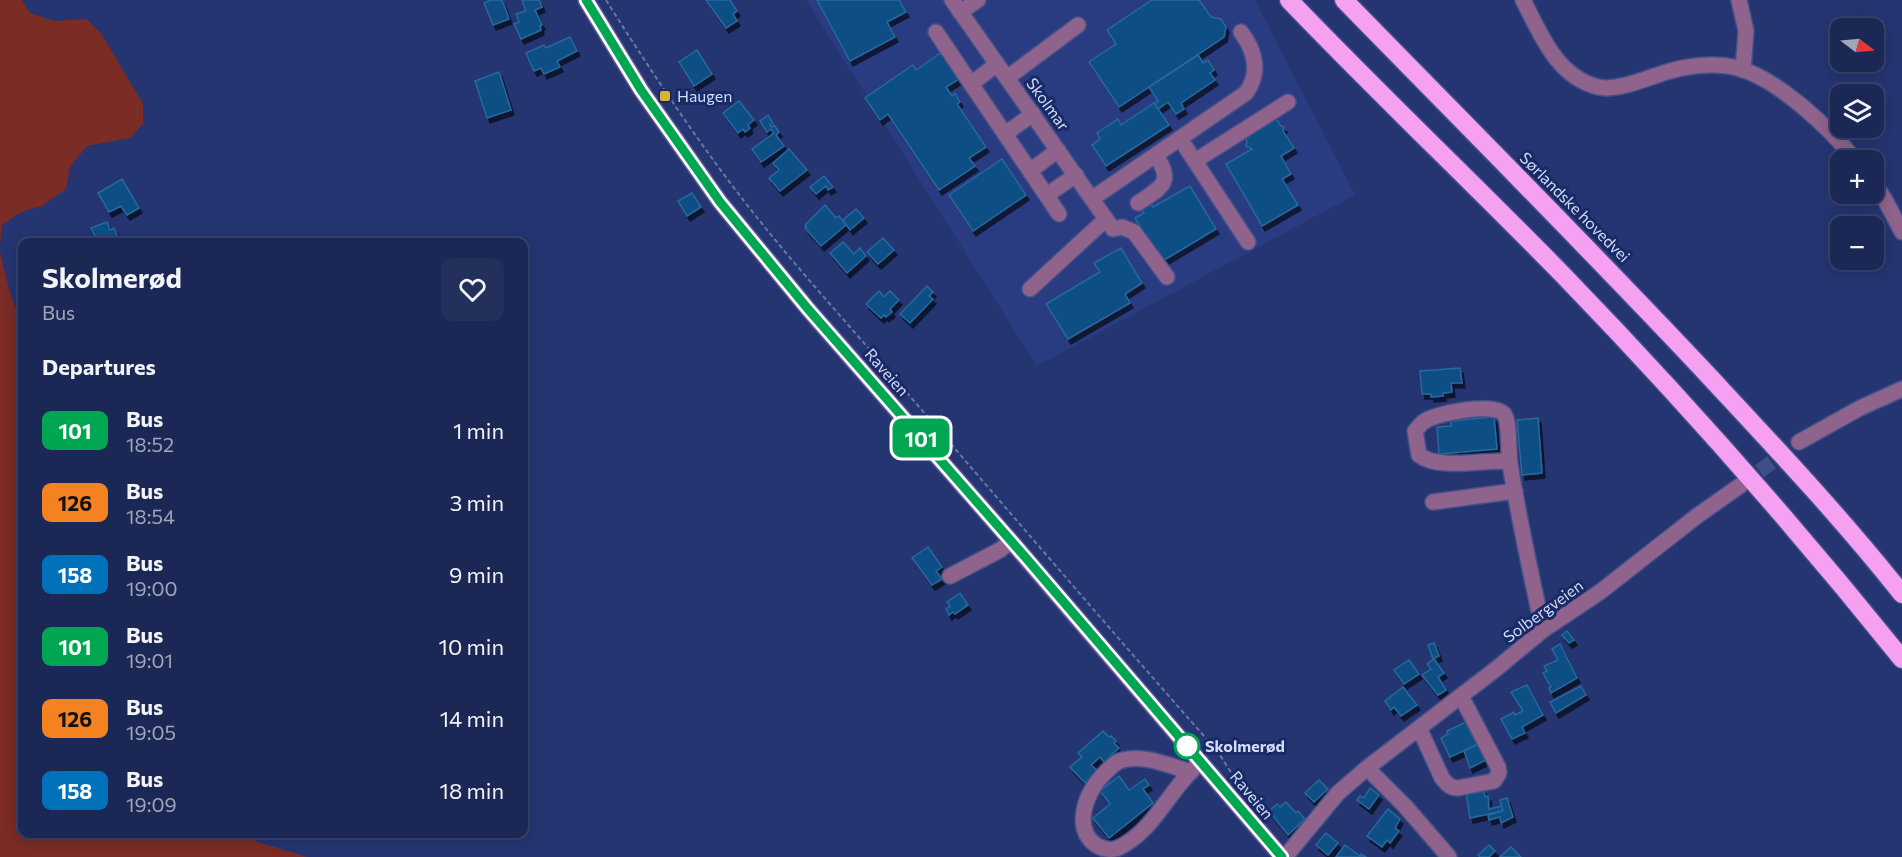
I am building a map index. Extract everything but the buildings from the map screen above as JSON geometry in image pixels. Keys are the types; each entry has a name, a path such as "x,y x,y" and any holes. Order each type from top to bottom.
{"highway":[{"path":"1289,0 1349,63 1564,276 1700,420 1854,598 1902,659"},
{"name":"Sørlandske hovedvei","path":"1344,0 1595,254 1861,542 1902,594"}],"main road":[{"name":"Raveien","path":"586,0 641,90 720,202 808,309 1011,541 1196,767 1284,857"}],"street":[{"path":"956,6 978,0"},
{"path":"1523,0 1548,50 1558,63 1584,82 1610,89 1676,69 1715,65 1743,70 1776,86 1803,108 1845,150"},
{"path":"1739,0 1746,31 1743,70"},
{"name":"Skolmar","path":"956,6 1110,224"},
{"path":"1007,78 1078,25"},
{"path":"936,32 1059,214"},
{"path":"1093,198 1181,140 1246,93 1255,77 1255,57 1251,45 1241,32"},
{"path":"971,84 997,64"},
{"path":"1195,161 1288,102"},
{"path":"1005,134 1033,114"},
{"path":"1181,140 1248,242"},
{"path":"1030,171 1058,150"},
{"path":"1138,203 1162,186 1165,180 1164,167 1156,156"},
{"path":"1047,195 1076,174"},
{"path":"1884,198 1902,232"},
{"path":"1030,289 1110,224 1122,226 1134,232 1167,277"},
{"path":"1798,442 1860,408 1900,393"},
{"path":"1510,460 1439,464 1425,460 1419,454 1415,431 1425,420 1458,410 1496,410 1502,412 1506,418 1515,491 1531,581 1543,630"},
{"name":"Solbergveien","path":"1284,857 1338,793 1367,768 1543,630 1600,592 1697,516 1741,485"},
{"path":"1433,502 1515,491"},
{"path":"950,576 1000,550 1011,541"},
{"path":"1419,728 1442,778 1448,785 1458,789 1494,781 1497,778 1498,767 1461,696"},
{"path":"1146,759 1196,767 1170,795 1152,821 1134,838 1112,850 1099,847 1089,839 1084,825 1084,809 1088,796 1100,777 1121,760 1146,759"},
{"path":"1367,768 1405,806 1449,857"}],"path":[{"path":"606,0 709,156 758,219 1060,572 1218,752 1235,779"}],"shaded area":[{"path":"0,0 22,0 30,13 54,21 86,19 101,33 143,104 143,124 130,138 87,146 70,167 66,189 42,206 21,212 2,225 0,245"},
{"path":"806,0 1255,0 1355,195 1037,366"},
{"path":"0,252 18,315 18,838 245,838 307,857 0,857"}],"tunnel":[{"path":"1741,485 1799,442"}],"bus line":[{"name":"101","path":"586,0 641,90 720,202 808,309 1026,558 1282,857"}],"place":[{"name":"Haugen","path":"665,96"},
{"name":"Skolmerød","path":"1187,746"}]}
